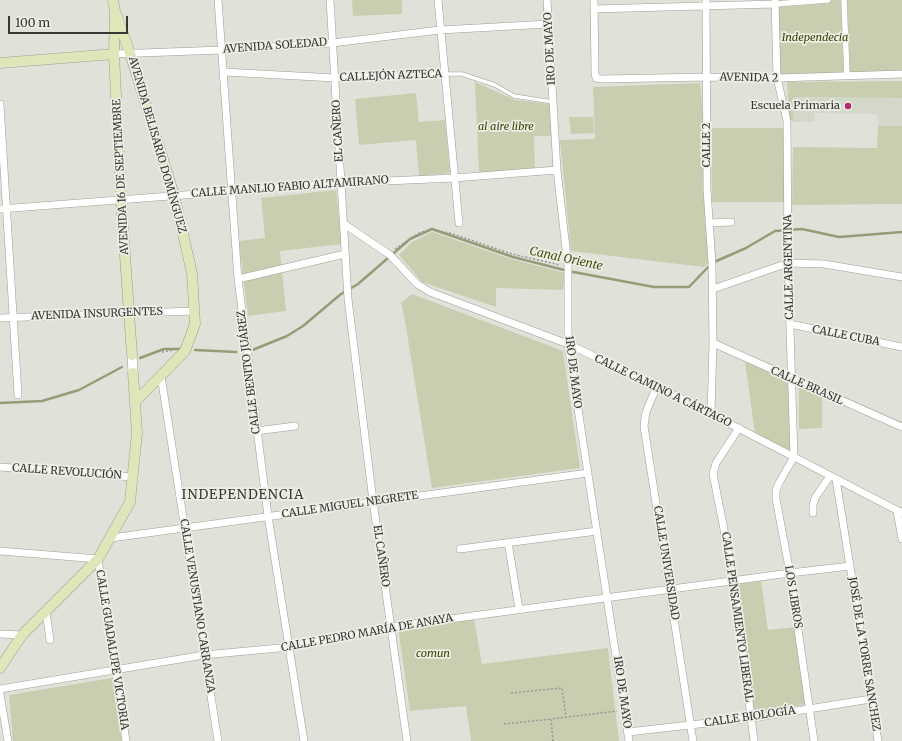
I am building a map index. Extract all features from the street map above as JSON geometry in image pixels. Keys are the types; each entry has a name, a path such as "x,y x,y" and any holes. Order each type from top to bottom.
{"main road":[{"name":"AVENIDA 16 DE SEPTIEMBRE","path":"112,0 115,11 114,54 121,199 132,355"},
{"name":"AVENIDA BELISARIO DOMÍNGUEZ","path":"115,11 130,53 174,195 192,273 195,324 185,351 135,402"},
{"name":"AVENIDA SOLEDAD","path":"0,63 114,54"},
{"path":"0,668 22,635 98,559 130,502 137,433 133,373"}],"street":[{"name":"CALLE BENITO JUÁREZ","path":"218,0 238,279 256,431 268,516 304,741"},
{"name":"EL CAÑERO","path":"330,0 348,299 373,501 407,741"},
{"path":"438,0 459,223"},
{"name":"1RO DE MAYO","path":"548,0 557,170 568,266 568,344 629,741"},
{"path":"594,0 594,9 706,3 828,0"},
{"path":"844,0 847,76"},
{"name":"CALLE ARGENTINA","path":"775,2 777,78 787,121 788,263 794,457"},
{"name":"CALLE 2","path":"706,3 707,190 713,289 711,414"},
{"name":"AVENIDA 2","path":"594,9 596,78 777,78 902,74"},
{"name":"AVENIDA SOLEDAD","path":"114,54 222,50 332,42 440,30 549,24"},
{"name":"CALLEJÓN AZTECA","path":"224,72 335,78 444,74"},
{"path":"0,104 3,208 14,317 18,395"},
{"name":"CALLE MANLIO FABIO ALTAMIRANO","path":"3,208 341,183 454,178 557,170"},
{"path":"709,223 731,222"},
{"name":"CALLE CAMINO A CÁRTAGO","path":"344,224 389,254 417,284 430,292 568,344 657,386 900,512"},
{"path":"238,279 345,254"},
{"path":"713,289 788,263 824,264 902,277"},
{"name":"AVENIDA INSURGENTES","path":"0,318 194,311"},
{"name":"CALLE CUBA","path":"790,324 902,347"},
{"name":"CALLE BRASIL","path":"713,343 792,380 902,427"},
{"path":"132,355 133,373"},
{"name":"CALLE VENUSTIANO CARRANZA","path":"161,376 218,741"},
{"name":"CALLE UNIVERSIDAD","path":"657,386 646,412 644,426 694,741"},
{"path":"256,431 295,426"},
{"name":"CALLE PENSAMIENTO LIBERAL","path":"739,428 716,463 713,474 734,580 754,741"},
{"name":"LOS LIBROS","path":"794,457 776,490 776,499 790,573 814,741"},
{"name":"CALLE REVOLUCIÓN","path":"0,467 133,478"},
{"name":"CALLE MIGUEL NEGRETE","path":"111,538 373,501 588,473"},
{"path":"814,513 813,505 815,498 833,478"},
{"name":"JOSÉ DE LA TORRE SANCHEZ","path":"833,478 850,566 878,741"},
{"path":"900,512 902,539"},
{"path":"460,549 597,531"},
{"path":"508,542 519,609"},
{"path":"0,551 98,559"},
{"name":"CALLE GUADALUPE VICTORIA","path":"98,559 126,741"},
{"name":"CALLE PEDRO MARÍA DE ANAYA","path":"0,688 204,655 290,647 391,627 734,580 850,566"},
{"path":"46,611 50,640"},
{"path":"0,634 22,635"},
{"path":"0,694 8,741"},
{"name":"CALLE BIOLOGÍA","path":"628,732 752,718 871,699"}],"lane":[{"name":"CALLEJÓN AZTECA","path":"444,74 462,74 495,85 514,96 553,102"}],"path":[{"path":"389,254 414,235 432,229 453,234 512,254 568,266"},
{"path":"511,692 562,688 566,717"},
{"path":"504,724 625,710"},
{"path":"551,719 554,741"}],"shaded area":[{"name":"Escuela Primaria","path":"794,97 902,98 902,126 878,126 877,114 815,113 814,122 793,122"}],"green space":[{"path":"352,0 402,0 402,14 353,16"},
{"name":"Independecia","path":"776,0 902,0 902,73 778,76"},
{"path":"902,81 902,98 794,97 793,122 789,119 787,82"},
{"name":"al aire libre","path":"475,82 515,100 551,104 552,136 534,136 535,171 479,173"},
{"path":"700,83 716,256 704,267 571,251 560,140 595,139 593,87"},
{"name":"al aire libre","path":"416,93 419,122 445,120 450,173 419,176 416,140 359,145 355,99"},
{"path":"569,117 593,117 594,133 571,134"},
{"path":"878,126 902,126 902,204 792,205 793,147 877,148"},
{"path":"711,128 785,128 785,202 712,202"},
{"path":"336,190 342,244 280,251 286,311 248,316 239,241 265,238 261,198"},
{"path":"432,232 511,259 565,273 563,290 496,288 496,307 422,282 399,255 412,242"},
{"path":"412,294 563,351 580,468 432,488 401,303"},
{"path":"745,362 789,381 791,453 755,434"},
{"path":"799,387 822,397 822,428 799,429"},
{"path":"761,581 768,630 795,627 806,704 754,714 738,584"},
{"name":"comun","path":"474,618 482,664 608,648 619,741 471,741 466,706 410,711 398,628"},
{"path":"112,678 122,741 13,741 9,695"}],"waterway":[{"name":"Canal Oriente","path":"250,351 287,336 303,326 341,294 358,284 410,239 432,229 513,257 568,271 654,287 689,287 712,263 746,248 775,231 802,229 839,237 902,232"},
{"name":"Canal Oriente","path":"140,358 164,349 181,349"},
{"name":"Canal Oriente","path":"195,350 236,352"},
{"name":"Canal Oriente","path":"0,403 42,401 79,390 122,367"}],"place":[{"name":"Escuela Primaria","path":"848,106"}],"district":[{"name":"INDEPENDENCIA","path":"243,495"}]}
